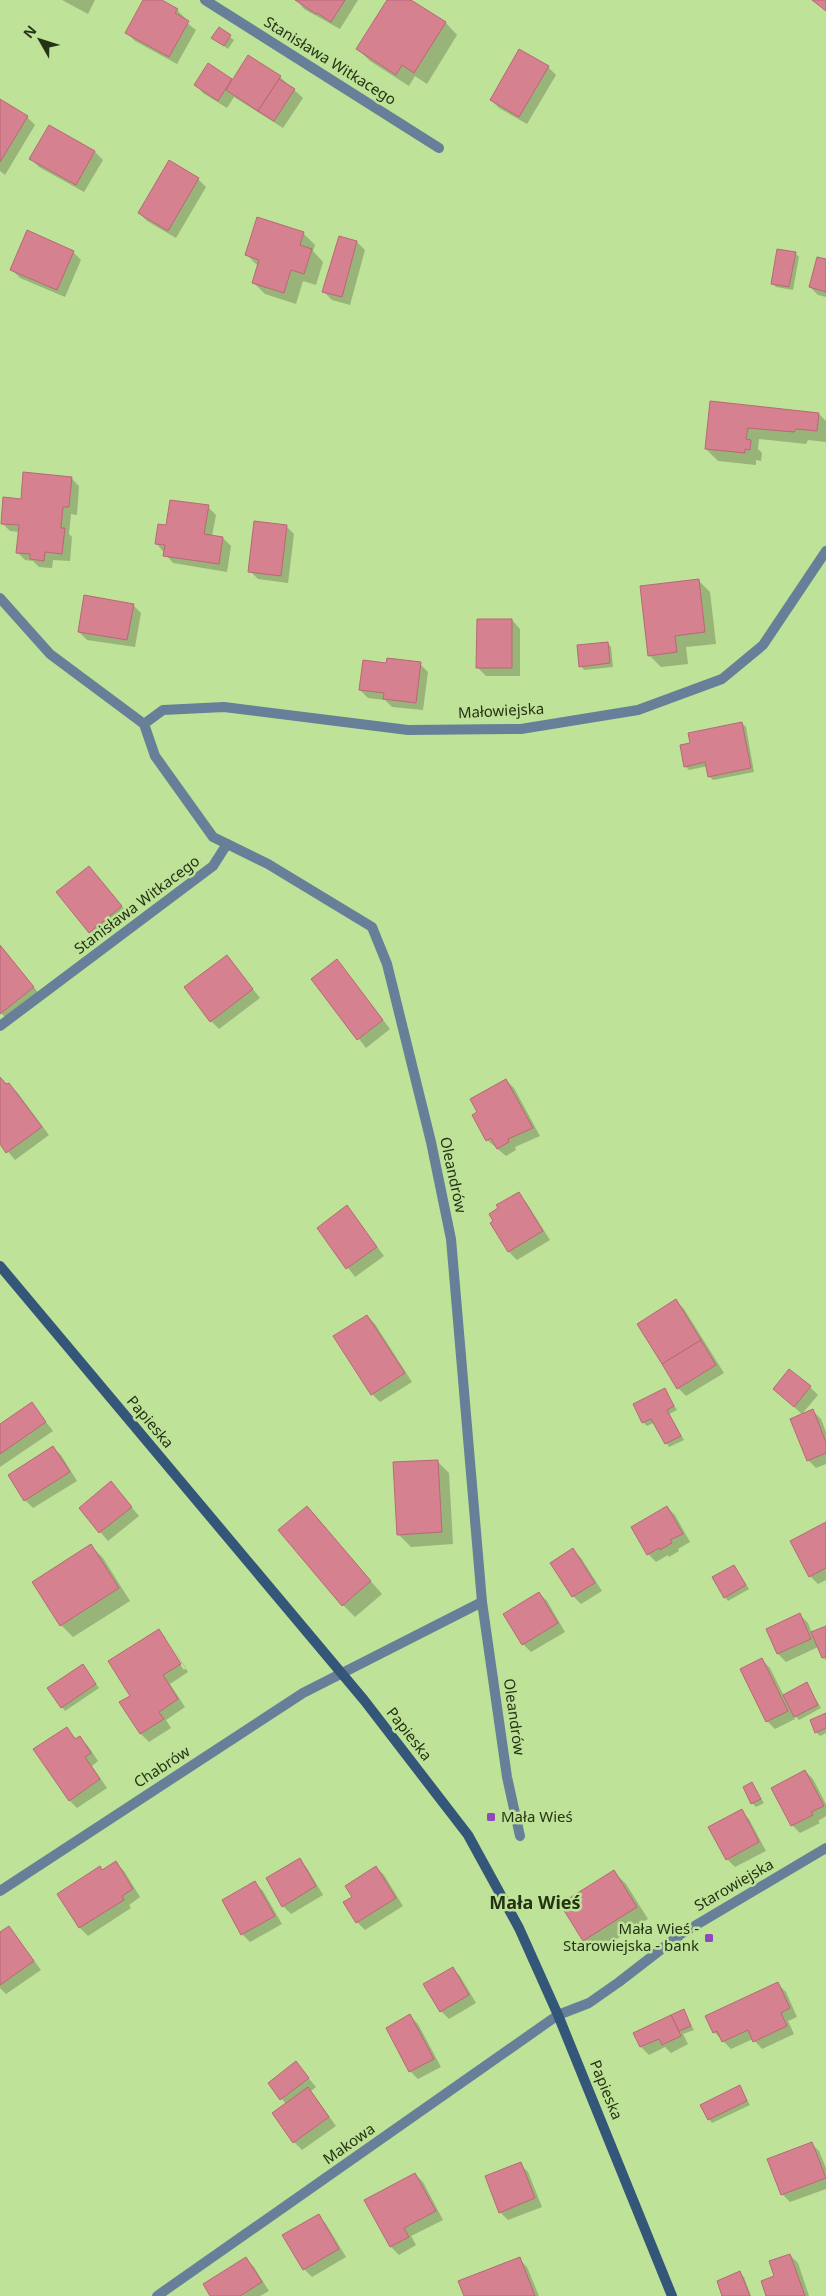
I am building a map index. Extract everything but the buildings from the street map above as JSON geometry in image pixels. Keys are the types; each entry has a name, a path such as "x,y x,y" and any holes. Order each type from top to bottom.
{"street":[{"name":"Stanisława Witkacego","path":"205,0 439,148"},
{"name":"Małowiejska","path":"144,724 163,710 224,707 408,730 521,728 638,710 722,679 763,645 826,550"},
{"path":"0,598 50,654 144,724 155,756 213,837 227,844"},
{"name":"Stanisława Witkacego","path":"0,1026 213,866 227,844"},
{"name":"Oleandrów","path":"227,844 268,864 372,928 387,964 431,1142 451,1239 482,1602 507,1777 520,1836"},
{"name":"Papieska","path":"0,1266 342,1675 468,1834 519,1928 558,2015 672,2296"},
{"path":"342,1675 482,1602"},
{"name":"Chabrów","path":"0,1891 303,1693 342,1675"},
{"name":"Starowiejska","path":"558,2015 589,2002 619,1982 681,1934 826,1848"},
{"name":"Makowa","path":"157,2296 558,2015"}],"place":[{"name":"Mała Wieś","path":"491,1817"},
{"name":"Mała Wieś - Starowiejska - bank","path":"709,1938"}],"district":[{"name":"Mała Wieś","path":"535,1903"}]}
